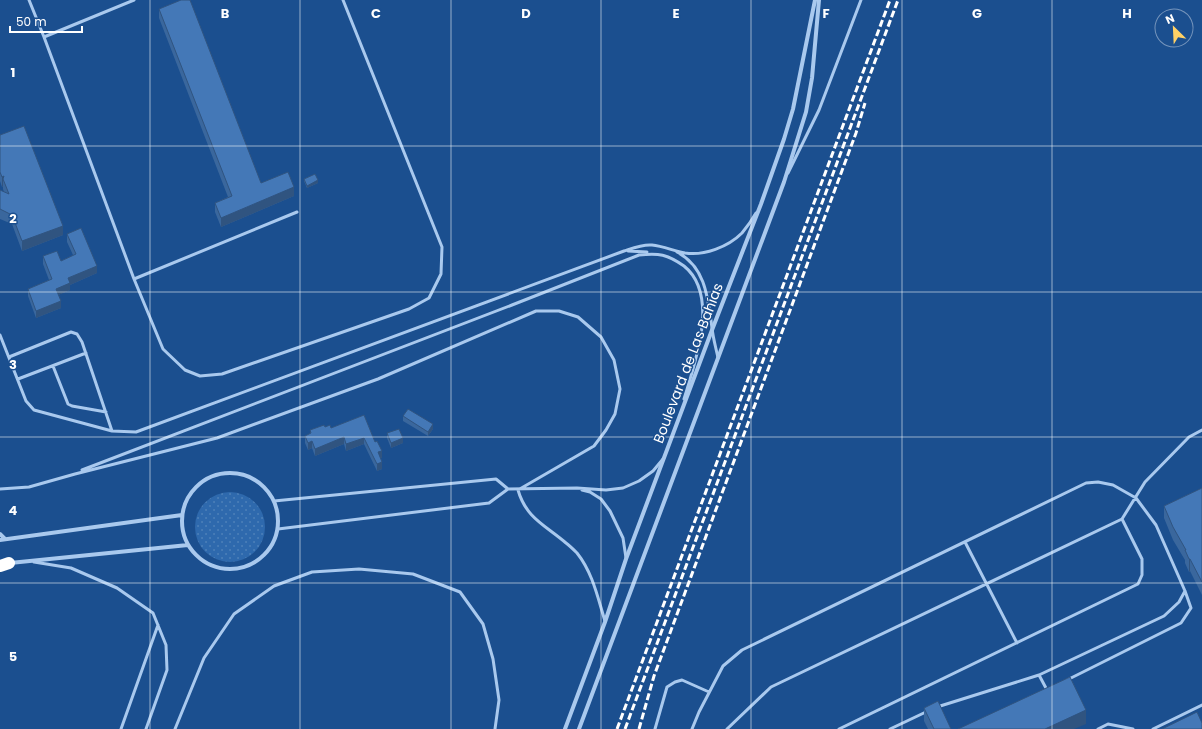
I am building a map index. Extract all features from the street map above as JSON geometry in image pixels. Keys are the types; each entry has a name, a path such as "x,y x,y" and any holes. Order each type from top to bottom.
{"street":[{"name":"Boulevard de Las Bahías","path":"566,729 626,559 761,204 784,139 793,109 815,0"},
{"name":"Boulevard de Las Bahías","path":"579,729 784,182 806,112 812,78 818,0"},
{"path":"223,473 239,474 254,479 266,488 274,502 278,529 273,543 265,555 253,564 238,569 224,569 209,565 197,557 188,545 182,531 182,515 186,500 196,487 208,478 223,473"},
{"path":"0,534 2,540 182,515"},
{"path":"3,565 188,545"}],"lane":[{"path":"29,0 134,279 163,349 185,370 200,376 222,374 409,309 429,298 441,274 442,248 343,0"},
{"path":"44,37 134,0"},
{"path":"784,182 819,110 861,0"},
{"path":"0,335 26,401 34,410 112,431 136,432 624,251 640,246 652,245 685,253 706,252 725,245 742,233 750,223 761,204"},
{"path":"134,279 298,212"},
{"path":"669,248 681,254 695,266 702,278 708,301 718,358"},
{"path":"624,251 656,253 676,260 689,270 697,281 700,291 702,304 702,329 698,351 676,426"},
{"path":"75,474 91,466 512,305 622,261 639,255 656,253"},
{"path":"0,489 29,487 217,438 378,379 536,311 559,311 578,318 601,337 614,360 620,389 615,414 606,430 594,446 518,490"},
{"path":"9,357 71,332 77,334 86,353 112,431"},
{"path":"18,379 86,353"},
{"path":"53,366 68,404 106,412"},
{"path":"727,729 771,687 1122,519 1145,482 1189,437 1202,430"},
{"path":"274,502 496,479 508,489 518,490 577,488 606,490 623,488 639,481 653,471 665,456"},
{"path":"692,729 698,712 723,666 742,650 1086,483 1098,482 1113,485 1136,498 1156,525 1191,608 1181,623 1061,683"},
{"path":"577,488 590,492 601,499 610,511 623,538 626,559"},
{"path":"278,529 489,503 508,489"},
{"path":"518,490 521,500 527,510 538,522 554,533 577,553 589,571 605,622"},
{"path":"839,729 1138,584 1142,575 1142,559 1122,519"},
{"path":"965,542 1016,643"},
{"path":"31,561 71,568 117,588 153,613 166,645 166,670 146,729"},
{"path":"175,729 204,658 234,614 274,586 312,572 359,569 413,574 460,592 483,624 493,659 499,700 495,729"},
{"path":"890,729 935,708 1039,675 1164,616 1179,602 1185,591"},
{"path":"121,729 158,624"},
{"path":"1039,675 1047,690 1040,693"},
{"path":"655,729 667,687 682,680 709,692"},
{"path":"1154,729 1202,705"},
{"path":"1098,729 1108,724 1133,729"}],"shaded area":[{"path":"230,492 243,495 255,502 262,514 265,527 262,540 255,552 243,559 230,562 217,559 205,552 198,540 195,527 198,514 205,502 217,495"}],"building":[{"path":"181,0 190,0 261,183 288,172 294,187 221,218 215,203 232,196 159,9"},
{"path":"24,126 63,226 22,241 12,215 0,209 0,190 9,194 3,179 4,176 2,177 0,172 0,135"},
{"path":"315,174 318,180 307,186 304,179"},
{"path":"81,228 97,266 68,278 70,283 56,289 61,301 36,311 28,289 52,279 43,256 57,251 61,261 76,254 67,234"},
{"path":"408,409 433,424 428,432 403,416"},
{"path":"364,415 375,442 377,441 382,451 378,452 382,462 377,464 364,438 346,444 344,437 315,449 312,441 308,443 305,436 311,433 310,430 324,425 325,427 330,425 331,428"},
{"path":"399,429 403,438 391,443 387,433"},
{"path":"1202,488 1202,582 1173,527 1164,506"},
{"path":"1070,677 1086,710 1045,729 958,729"},
{"path":"938,701 951,729 934,729 924,708"},
{"path":"1197,712 1202,723 1202,729 1162,729"}],"railway":[{"path":"617,729 890,0"},
{"path":"625,729 898,0"},
{"path":"639,729 654,676 856,133 865,103"}]}
